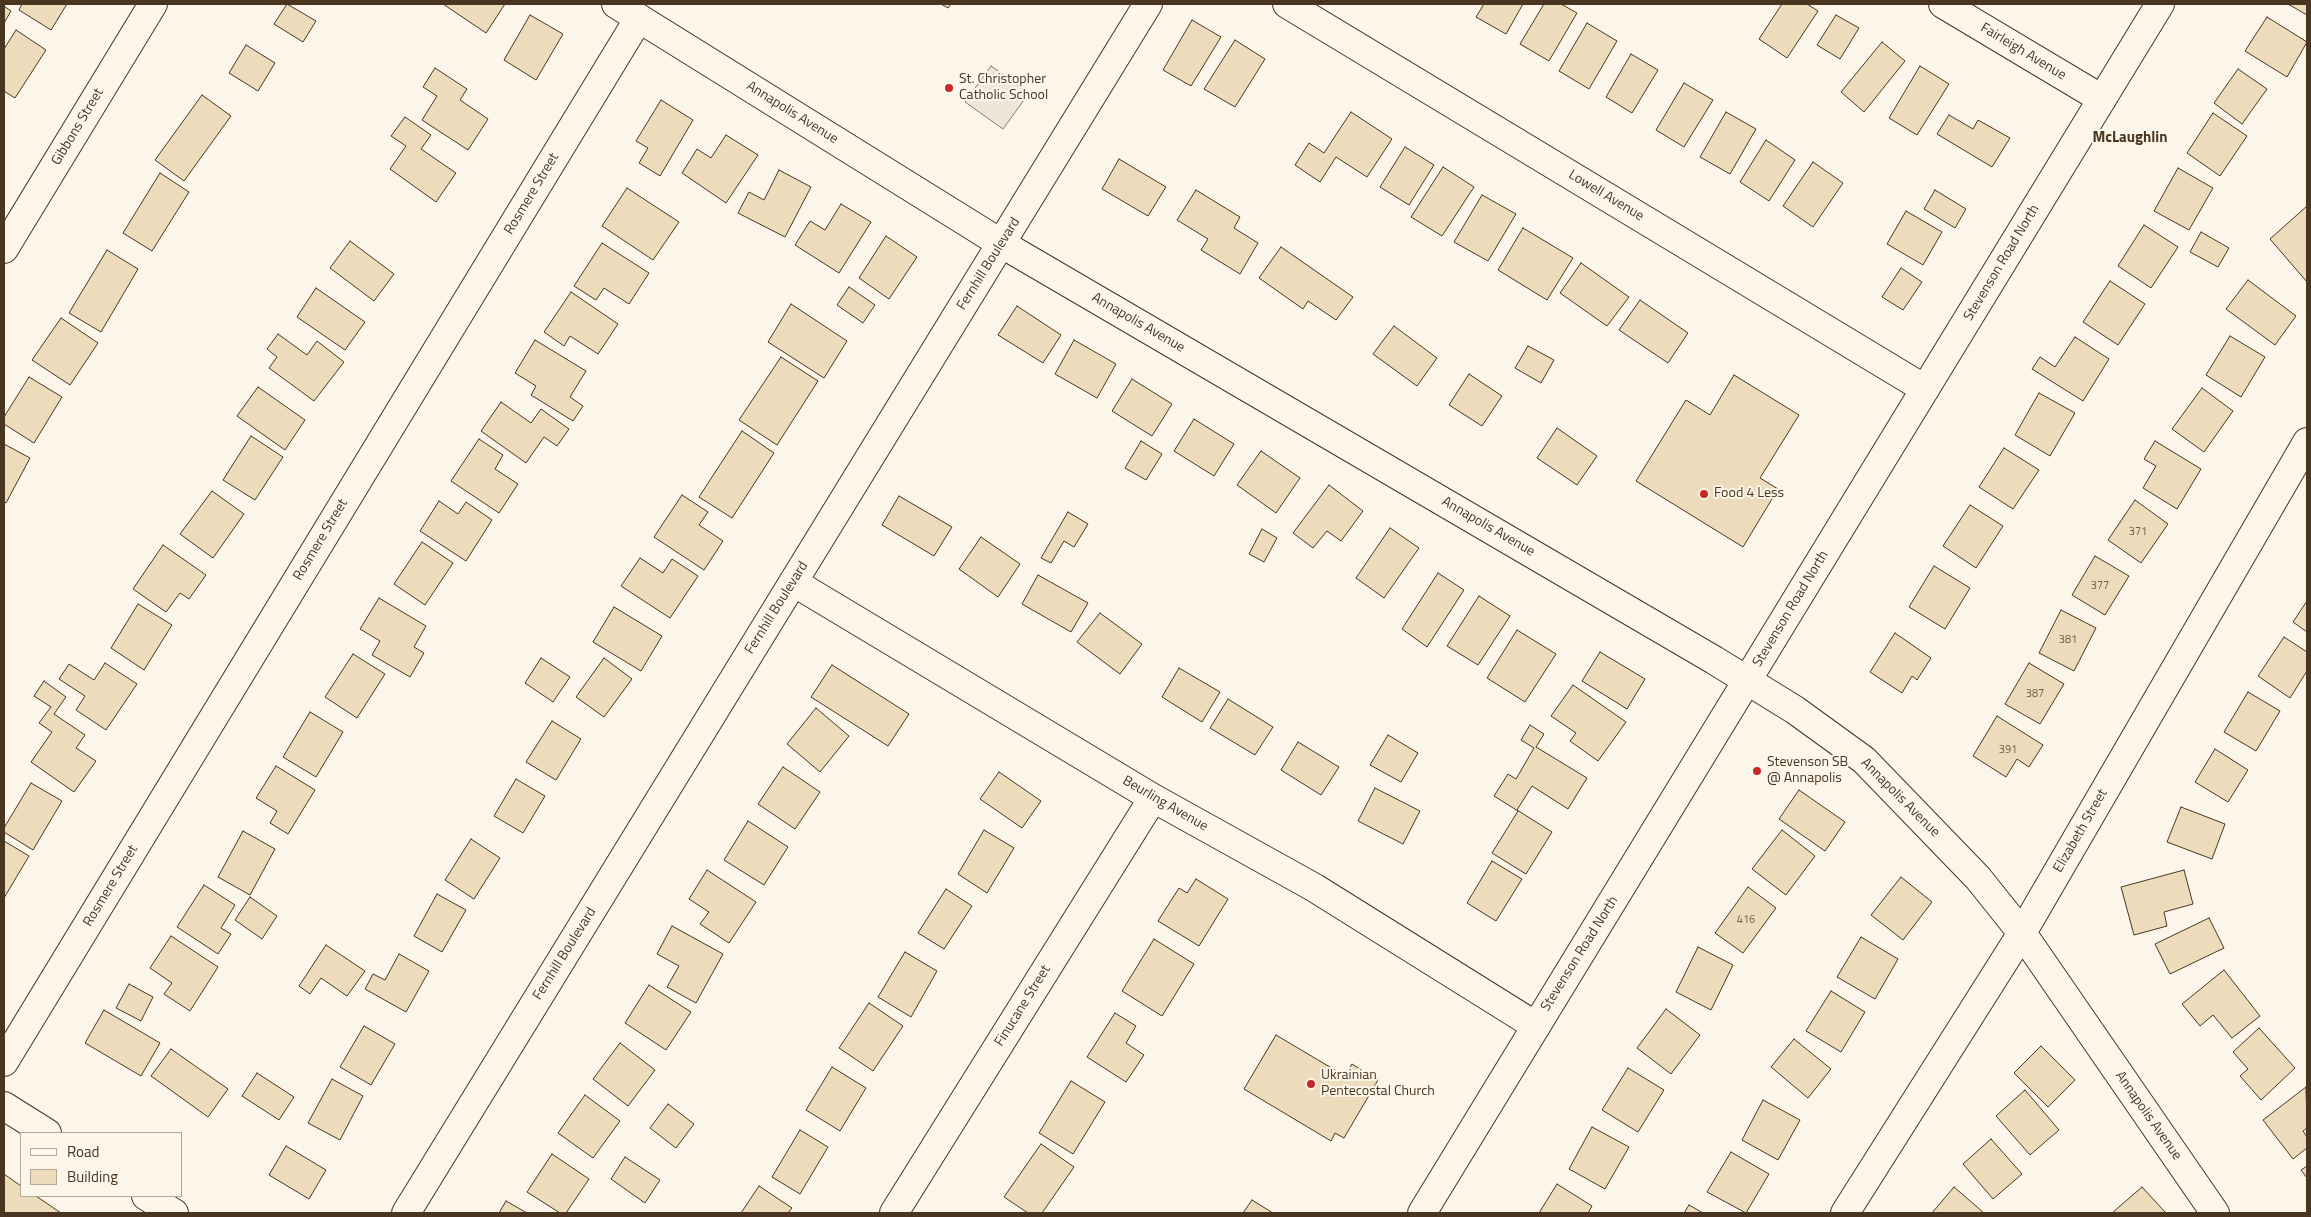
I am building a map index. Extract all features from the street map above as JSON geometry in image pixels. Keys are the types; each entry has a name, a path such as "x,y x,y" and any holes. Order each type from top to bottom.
{"street":[{"name":"Gibbons Street","path":"4,249 153,4"},
{"name":"Annapolis Avenue","path":"616,4 1002,244 1574,577 1748,681 1795,710 1864,760 1978,878 2022,933 2215,1213"},
{"name":"Fernhill Boulevard","path":"406,1213 1148,4"},
{"name":"Lowell Avenue","path":"1287,4 1926,388"},
{"name":"Fairleigh Avenue","path":"1943,4 2102,99"},
{"name":"Stevenson Road North","path":"1422,1213 2160,4"},
{"name":"Rosmere Street","path":"4,1062 639,18"},
{"name":"Elizabeth Street","path":"1846,1213 2022,933 2307,442"},
{"name":"Beurling Avenue","path":"793,582 1152,798 1314,888 1536,1026"},
{"name":"Finucane Street","path":"894,1213 1152,798"},
{"path":"4,1106 45,1132"},
{"path":"148,1197 174,1213"}],"shaded area":[{"path":"991,66 1029,93 1003,129 965,102"}],"building":[{"path":"22,4 67,4 51,30 19,10"},
{"path":"287,4 316,21 303,42 274,24"},
{"path":"443,4 505,4 486,33"},
{"path":"941,4 951,4 948,8"},
{"path":"1484,4 1523,4 1506,34 1476,17"},
{"path":"1544,4 1561,4 1577,13 1549,61 1520,44"},
{"path":"1782,4 1807,4 1818,11 1787,58 1759,39"},
{"path":"2288,4 2307,4 2307,15"},
{"path":"4,6 11,11 4,23"},
{"path":"530,15 563,34 536,80 504,60"},
{"path":"1836,15 1859,28 1840,59 1817,45"},
{"path":"2267,17 2307,42 2287,77 2245,51"},
{"path":"1192,20 1221,37 1191,86 1163,70"},
{"path":"1587,23 1617,41 1589,89 1559,71"},
{"path":"16,30 46,50 15,98 4,91 4,49"},
{"path":"1235,40 1265,59 1235,107 1204,89"},
{"path":"1882,42 1905,61 1864,112 1841,92"},
{"path":"246,45 275,63 258,91 229,73"},
{"path":"1631,54 1658,70 1632,113 1606,97"},
{"path":"1920,66 1949,84 1917,135 1889,118"},
{"path":"435,68 467,89 460,100 488,119 468,150 422,120 437,96 423,87"},
{"path":"2238,69 2267,89 2242,124 2214,103"},
{"path":"1684,83 1713,100 1684,147 1656,130"},
{"path":"202,95 231,116 184,181 155,160"},
{"path":"661,100 693,120 660,176 639,163 648,148 636,141"},
{"path":"1351,112 1392,139 1367,177 1336,157 1320,182 1295,165 1309,143 1324,153"},
{"path":"1726,112 1756,129 1730,174 1700,157"},
{"path":"2213,113 2247,136 2220,176 2187,153"},
{"path":"1949,115 1973,129 1978,120 2010,138 1992,167 1937,134"},
{"path":"405,117 431,135 421,149 456,173 436,202 390,169 406,146 391,136"},
{"path":"726,135 758,155 726,203 682,173 697,149 711,158"},
{"path":"1766,140 1795,160 1769,201 1740,182"},
{"path":"1405,147 1434,165 1409,205 1380,187"},
{"path":"1119,159 1166,187 1148,216 1102,189"},
{"path":"1813,162 1843,183 1813,227 1783,206"},
{"path":"1443,167 1474,187 1442,236 1411,217"},
{"path":"2178,168 2213,188 2189,230 2154,211"},
{"path":"779,170 811,187 785,237 738,213 749,192 764,200"},
{"path":"160,173 189,192 152,251 123,233"},
{"path":"627,188 679,222 653,260 602,226"},
{"path":"1196,190 1240,217 1234,228 1258,243 1240,274 1201,250 1208,239 1177,220"},
{"path":"1935,190 1966,209 1955,228 1924,209"},
{"path":"1482,195 1516,214 1488,261 1454,242"},
{"path":"841,204 871,222 839,273 795,245 810,221 825,230"},
{"path":"2307,206 2307,282 2270,239"},
{"path":"1906,211 1942,232 1923,265 1887,244"},
{"path":"2144,225 2178,247 2151,288 2118,266"},
{"path":"1523,228 1573,258 1547,300 1498,270"},
{"path":"2201,232 2229,248 2218,267 2190,252"},
{"path":"886,236 917,257 889,299 859,278"},
{"path":"350,241 394,274 374,301 330,268"},
{"path":"602,243 649,273 629,304 604,288 596,300 574,286"},
{"path":"1281,247 1353,297 1336,320 1308,301 1303,309 1259,278"},
{"path":"107,250 138,269 101,332 69,313"},
{"path":"1581,263 1629,297 1607,326 1560,293"},
{"path":"1901,268 1922,282 1903,310 1882,297"},
{"path":"2248,280 2296,316 2275,345 2226,309"},
{"path":"2110,281 2145,304 2118,345 2083,322"},
{"path":"849,287 875,305 863,323 837,305"},
{"path":"316,288 365,322 345,350 297,317"},
{"path":"571,292 618,324 598,354 570,336 564,346 544,332"},
{"path":"1640,300 1688,333 1668,363 1619,330"},
{"path":"791,304 847,341 824,378 768,342"},
{"path":"1017,306 1061,335 1043,363 998,335"},
{"path":"61,318 98,343 70,385 32,360"},
{"path":"1394,326 1437,358 1417,386 1373,354"},
{"path":"278,334 307,355 317,341 344,362 314,401 269,368 277,357 267,349"},
{"path":"2230,336 2265,357 2241,397 2206,375"},
{"path":"2075,337 2109,359 2083,401 2032,369 2040,357 2055,367"},
{"path":"535,340 586,371 570,397 583,406 573,421 531,395 536,386 515,373"},
{"path":"1074,340 1116,364 1097,398 1055,374"},
{"path":"1528,346 1554,360 1541,383 1515,368"},
{"path":"781,357 818,381 777,445 739,420"},
{"path":"1469,374 1502,396 1482,426 1449,405"},
{"path":"1734,375 1799,415 1760,478 1778,489 1743,547 1636,481 1686,400 1710,415"},
{"path":"29,377 62,397 34,443 4,424 4,417"},
{"path":"1132,379 1172,404 1152,436 1112,411"},
{"path":"258,387 305,420 285,450 237,416"},
{"path":"2202,388 2233,411 2204,452 2172,429"},
{"path":"2039,393 2075,413 2050,456 2015,435"},
{"path":"501,402 531,423 541,409 569,429 557,446 544,437 526,463 481,431"},
{"path":"1194,419 1234,444 1214,476 1174,451"},
{"path":"1557,428 1597,456 1577,485 1537,458"},
{"path":"742,431 774,453 732,518 699,497"},
{"path":"251,436 283,457 255,500 223,480"},
{"path":"479,439 503,455 495,469 518,484 499,513 451,481"},
{"path":"1141,441 1162,454 1146,480 1125,468"},
{"path":"2155,441 2201,469 2177,509 2143,488 2156,466 2144,459"},
{"path":"4,444 30,458 6,503 4,502"},
{"path":"2004,448 2039,470 2013,509 1979,487"},
{"path":"1261,451 1300,478 1276,513 1237,485"},
{"path":"1329,485 1363,511 1341,541 1327,531 1313,548 1293,533"},
{"path":"212,491 244,514 213,558 180,534"},
{"path":"682,495 708,512 699,525 723,541 704,570 654,537"},
{"path":"899,496 952,527 934,556 882,525"},
{"path":"2135,500 2168,524 2141,563 2108,540"},
{"path":"439,501 458,514 466,502 492,520 466,561 420,531"},
{"path":"1970,505 2003,526 1976,568 1943,546"},
{"path":"1068,512 1088,524 1074,547 1064,541 1051,563 1041,558"},
{"path":"1390,528 1419,548 1384,598 1356,578"},
{"path":"1262,529 1277,538 1264,562 1249,554"},
{"path":"981,537 1020,564 998,597 959,569"},
{"path":"422,542 453,563 425,605 394,584"},
{"path":"163,545 206,575 189,599 180,593 166,612 133,589"},
{"path":"2095,556 2129,576 2105,615 2072,595"},
{"path":"640,558 663,573 672,559 698,576 670,618 621,586"},
{"path":"1934,566 1970,588 1945,629 1909,607"},
{"path":"1438,573 1464,590 1427,647 1402,629"},
{"path":"1038,575 1088,603 1071,632 1022,604"},
{"path":"1479,596 1510,616 1478,665 1447,646"},
{"path":"379,598 426,626 414,647 424,653 410,677 372,655 380,641 360,629"},
{"path":"2307,601 2307,632 2293,622"},
{"path":"138,604 172,625 144,670 111,648"},
{"path":"614,607 662,636 641,671 593,642"},
{"path":"2061,610 2096,628 2074,671 2039,653"},
{"path":"1100,613 1142,644 1120,674 1077,642"},
{"path":"1517,630 1556,654 1525,702 1487,678"},
{"path":"1895,633 1931,658 1917,680 1912,676 1902,693 1870,672"},
{"path":"2284,637 2307,652 2307,671 2290,698 2258,676"},
{"path":"1600,652 1645,679 1627,709 1582,681"},
{"path":"353,654 385,674 357,718 325,697"},
{"path":"541,658 570,677 553,702 525,683"},
{"path":"604,658 632,679 604,717 576,697"},
{"path":"105,663 137,684 106,730 76,710 85,696 59,679 69,664 94,680"},
{"path":"2029,663 2064,684 2040,724 2005,704"},
{"path":"832,665 909,714 888,746 811,697"},
{"path":"1179,668 1220,692 1202,722 1162,697"},
{"path":"44,681 66,697 54,714 85,735 76,748 96,761 74,792 31,762 52,732 39,723 51,707 34,696"},
{"path":"1573,685 1626,722 1598,761 1570,741 1576,733 1551,716"},
{"path":"2248,692 2280,711 2256,751 2224,732"},
{"path":"1228,699 1273,727 1255,755 1210,728"},
{"path":"816,708 849,736 820,772 787,744"},
{"path":"310,712 343,732 316,777 283,757"},
{"path":"1997,716 2043,745 2029,767 2017,759 2006,777 1973,756"},
{"path":"552,721 581,739 556,780 526,762"},
{"path":"1530,725 1544,734 1536,747 1587,778 1568,809 1532,786 1517,810 1552,832 1526,874 1492,853 1518,811 1494,796 1508,774 1516,779 1534,748 1521,740"},
{"path":"1388,735 1418,753 1401,782 1370,765"},
{"path":"1298,742 1339,767 1321,795 1281,770"},
{"path":"2215,749 2248,770 2228,802 2195,782"},
{"path":"276,766 315,790 288,834 270,823 277,811 256,798"},
{"path":"783,767 820,792 795,829 758,804"},
{"path":"999,772 1041,801 1022,828 980,799"},
{"path":"516,779 545,796 523,833 494,816"},
{"path":"31,783 62,801 33,850 4,832 4,828"},
{"path":"1375,788 1420,811 1403,844 1358,821"},
{"path":"1799,790 1845,822 1825,851 1779,819"},
{"path":"2181,807 2225,824 2212,859 2167,842"},
{"path":"748,821 788,847 764,885 724,860"},
{"path":"984,830 1014,848 987,893 958,874"},
{"path":"1782,830 1815,856 1786,895 1752,869"},
{"path":"243,831 275,849 250,895 218,877"},
{"path":"471,839 500,858 474,899 445,880"},
{"path":"4,841 29,856 4,898"},
{"path":"1492,861 1522,879 1496,921 1467,903"},
{"path":"707,870 756,902 729,943 700,924 709,912 689,899"},
{"path":"2184,870 2193,904 2164,912 2167,926 2134,935 2121,887"},
{"path":"1901,877 1932,902 1903,940 1871,915"},
{"path":"1196,879 1228,899 1199,946 1158,921 1179,888 1187,893"},
{"path":"204,885 235,905 221,928 231,934 218,954 177,927"},
{"path":"1748,887 1776,908 1743,953 1715,933"},
{"path":"946,889 972,906 944,949 918,933"},
{"path":"437,894 466,910 442,952 414,936"},
{"path":"250,897 277,916 262,939 235,920"},
{"path":"2209,918 2224,948 2170,974 2155,944"},
{"path":"672,926 723,954 696,1003 667,987 679,966 657,954"},
{"path":"171,936 218,967 190,1011 164,994 172,983 150,968"},
{"path":"1861,937 1898,959 1875,999 1837,977"},
{"path":"1154,939 1194,964 1162,1016 1122,991"},
{"path":"326,945 365,971 347,996 321,978 310,994 299,986"},
{"path":"1698,947 1733,965 1711,1010 1676,992"},
{"path":"905,952 937,971 911,1017 878,997"},
{"path":"399,954 429,971 406,1012 365,989 373,974 385,980"},
{"path":"2224,970 2260,1016 2232,1038 2213,1015 2200,1026 2182,1004"},
{"path":"129,984 153,997 141,1021 116,1008"},
{"path":"649,985 691,1012 666,1050 625,1023"},
{"path":"1831,991 1865,1012 1841,1052 1806,1031"},
{"path":"869,1003 903,1026 873,1071 839,1048"},
{"path":"1666,1009 1700,1035 1671,1074 1637,1048"},
{"path":"104,1010 160,1043 141,1076 85,1043"},
{"path":"1115,1013 1136,1026 1126,1043 1144,1055 1126,1082 1087,1057"},
{"path":"364,1026 395,1044 371,1085 340,1067"},
{"path":"2259,1028 2295,1068 2261,1100 2240,1076 2248,1069 2233,1052"},
{"name":"Ukrainian Pentecostal Church","path":"1276,1035 1345,1076 1352,1064 1378,1080 1344,1138 1335,1133 1331,1141 1244,1089"},
{"path":"1794,1039 1831,1069 1808,1098 1771,1067"},
{"path":"620,1043 655,1070 628,1106 593,1079"},
{"path":"2041,1046 2075,1080 2048,1107 2014,1073"},
{"path":"171,1049 228,1089 208,1117 151,1076"},
{"path":"832,1067 866,1088 840,1131 806,1110"},
{"path":"1628,1068 1664,1090 1638,1132 1602,1110"},
{"path":"257,1073 294,1097 279,1120 242,1096"},
{"path":"332,1079 363,1096 340,1140 308,1123"},
{"path":"1071,1081 1105,1102 1073,1154 1039,1133"},
{"path":"2306,1087 2307,1128 2303,1131 2307,1137 2307,1148 2293,1159 2263,1120"},
{"path":"2025,1090 2059,1130 2030,1155 1996,1116"},
{"path":"585,1095 620,1121 593,1158 558,1133"},
{"path":"1763,1100 1800,1120 1778,1160 1742,1140"},
{"path":"668,1104 694,1124 676,1148 650,1128"},
{"path":"1592,1127 1629,1147 1605,1189 1569,1169"},
{"path":"800,1130 828,1147 800,1194 772,1177"},
{"path":"1991,1139 2022,1174 1993,1199 1963,1164"},
{"path":"1041,1144 1074,1167 1042,1213 1028,1213 1004,1197"},
{"path":"286,1146 326,1170 309,1199 269,1175"},
{"path":"1731,1152 1769,1174 1746,1213 1707,1192"},
{"path":"552,1154 589,1179 566,1213 560,1213 527,1192"},
{"path":"625,1157 660,1180 645,1203 611,1179"},
{"path":"2307,1166 2307,1178 2301,1170"},
{"path":"4,1174 20,1185 20,1197 37,1197 61,1213 4,1213"},
{"path":"1557,1184 1592,1206 1588,1213 1539,1213"},
{"path":"759,1186 792,1208 788,1213 741,1213"},
{"path":"1954,1187 1984,1213 1932,1213"},
{"path":"2142,1187 2166,1213 2112,1213"},
{"path":"1252,1200 1273,1213 1243,1213"},
{"path":"506,1201 527,1213 499,1213"},
{"path":"1689,1205 1703,1213 1684,1213"}],"place":[{"name":"St. Christopher Catholic School","path":"949,88"},
{"name":"Food 4 Less","path":"1704,494"},
{"name":"Stevenson SB @ Annapolis","path":"1757,771"},
{"name":"Ukrainian Pentecostal Church","path":"1311,1084"}],"district":[{"name":"McLaughlin","path":"2130,138"}]}
